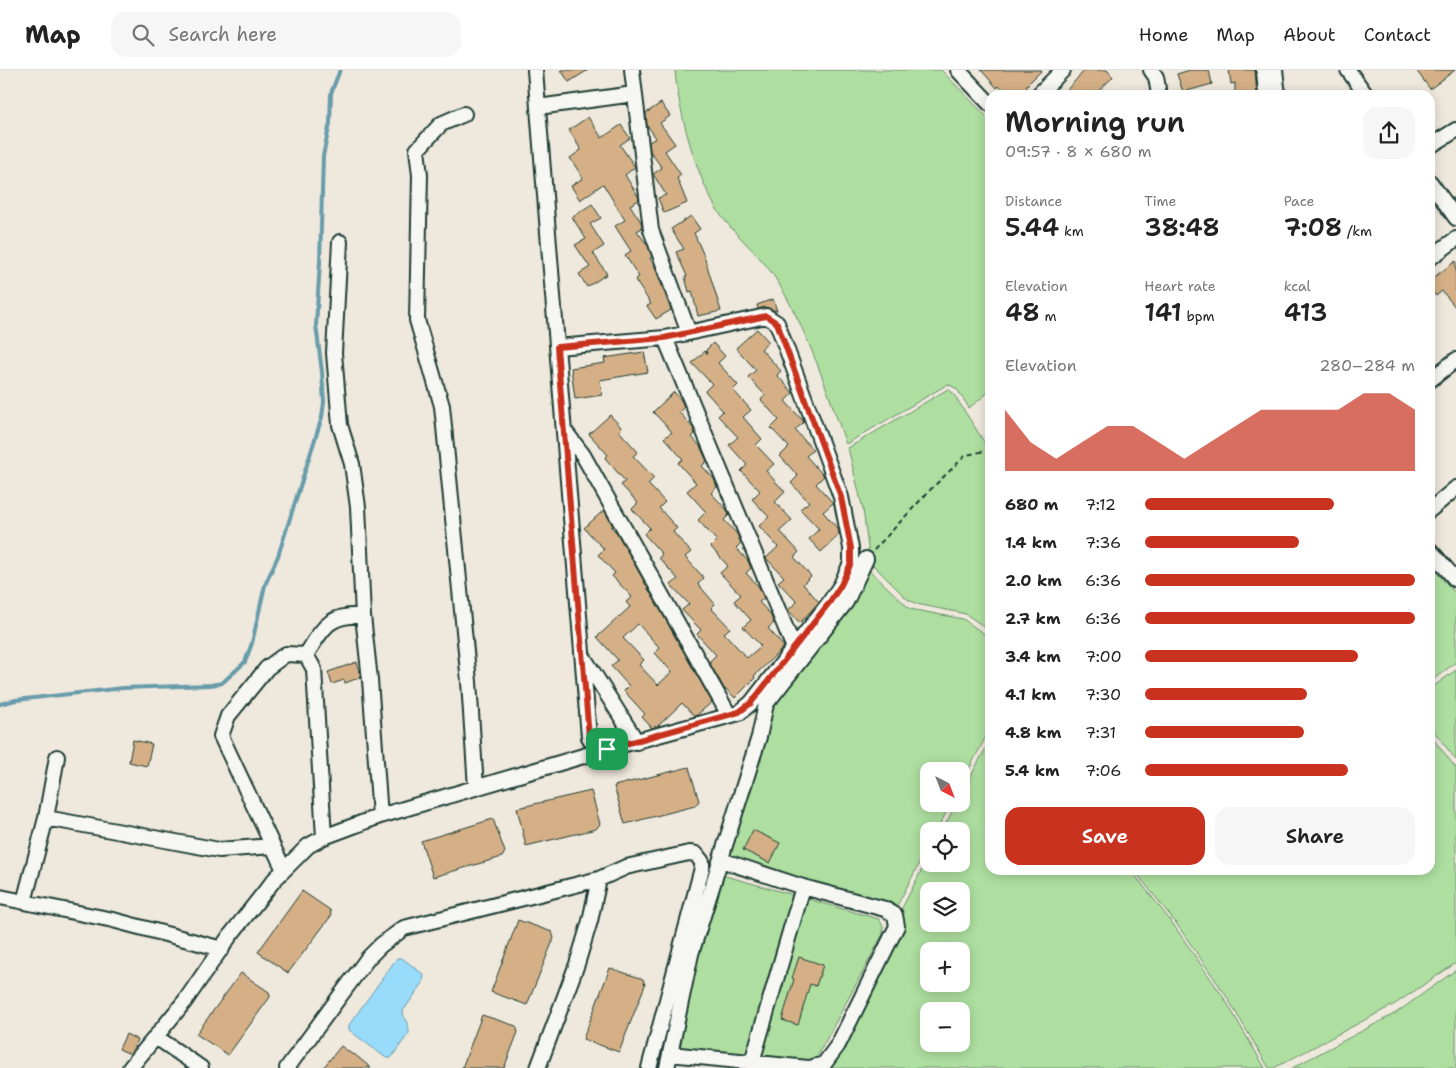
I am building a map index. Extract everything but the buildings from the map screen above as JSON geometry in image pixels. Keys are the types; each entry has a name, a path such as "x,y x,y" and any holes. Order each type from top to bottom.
{"street":[{"path":"535,70 589,737 595,746 607,749"},
{"path":"632,70 651,230 689,333"},
{"path":"958,70 985,99"},
{"path":"1043,90 1063,70"},
{"path":"1151,70 1156,77 1158,90"},
{"path":"1264,70 1266,90"},
{"path":"1275,70 1277,90"},
{"path":"1348,70 1362,90"},
{"path":"538,106 634,94"},
{"path":"464,114 441,124 418,150 420,175 417,320 442,406 469,682 476,788"},
{"path":"1435,143 1456,130"},
{"path":"1435,189 1456,218"},
{"path":"1435,254 1456,239"},
{"path":"340,242 334,353 340,425 352,464 358,507 363,616 370,680 380,816"},
{"path":"130,1068 156,1037 253,907 284,870 308,846 324,837 380,816 739,712 751,703 837,591 851,563 851,548 841,497 777,323 766,316 664,338 557,347"},
{"path":"664,338 794,648"},
{"path":"1435,376 1456,360"},
{"path":"564,430 583,455 729,714"},
{"path":"1435,506 1456,488"},
{"path":"1435,556 1456,580"},
{"path":"667,1068 691,954 760,737 766,704 846,602 866,559"},
{"path":"306,655 327,624 346,615 363,616"},
{"path":"284,870 222,736 228,716 267,668 286,654 306,655"},
{"path":"306,655 314,669 324,837"},
{"path":"582,656 637,742"},
{"path":"24,902 46,818 57,757"},
{"path":"46,818 219,850 273,846"},
{"path":"287,1068 368,958 380,945 404,928 599,879 626,867 689,853 696,854 702,862 700,878 649,1068"},
{"path":"670,1054 809,1068 824,1064 838,1045 898,926 895,915 885,909 804,887 721,860"},
{"path":"538,1068 577,964 590,921 599,879"},
{"path":"752,1062 804,887"},
{"path":"0,897 113,920 222,949"},
{"path":"156,1037 201,1068"}],"path":[{"path":"866,559 930,490 966,455 985,451"}],"green space":[{"path":"675,70 941,70 985,115 985,395 969,408 957,389 948,384 846,444 817,362 790,303 773,275 722,217 713,203 697,167 680,106"},
{"path":"948,389 953,393 985,443 985,627 966,614 917,604 907,599 870,562 863,509 848,448"},
{"path":"866,567 910,609 963,619 985,634 985,738 970,767 970,762 920,762 920,812 947,812 941,822 920,822 920,862 891,917 716,869 765,715"},
{"path":"1435,571 1456,594 1456,662 1435,678"},
{"path":"1456,670 1456,760 1435,733 1435,685"},
{"path":"1435,741 1456,768 1456,963 1395,1004 1274,1068 1269,1068 1225,994 1176,923 1138,875 1435,875"},
{"path":"985,749 985,875 1135,875 1173,924 1224,998 1265,1068 819,1068 921,872 970,872 970,822 947,822 952,812 970,812 970,778"},
{"path":"715,873 879,919 883,927 883,934 817,1057 812,1062 672,1048"},
{"path":"1456,970 1456,1068 1292,1068 1396,1013"}],"water":[{"path":"397,958 402,958 424,975 423,983 403,1011 409,1033 391,1058 386,1058 349,1030 349,1025"}],"waterway":[{"path":"0,704 16,700 123,688 211,685 222,683 245,662 252,643 265,585 278,556 322,417 324,402 316,325 323,156 330,123 331,93 340,70"}],"route":[{"path":"766,316 777,323 841,497 851,548 851,563 847,574 829,603 751,703 739,712 607,749 595,746 589,737 557,347 664,338 766,316"}]}
